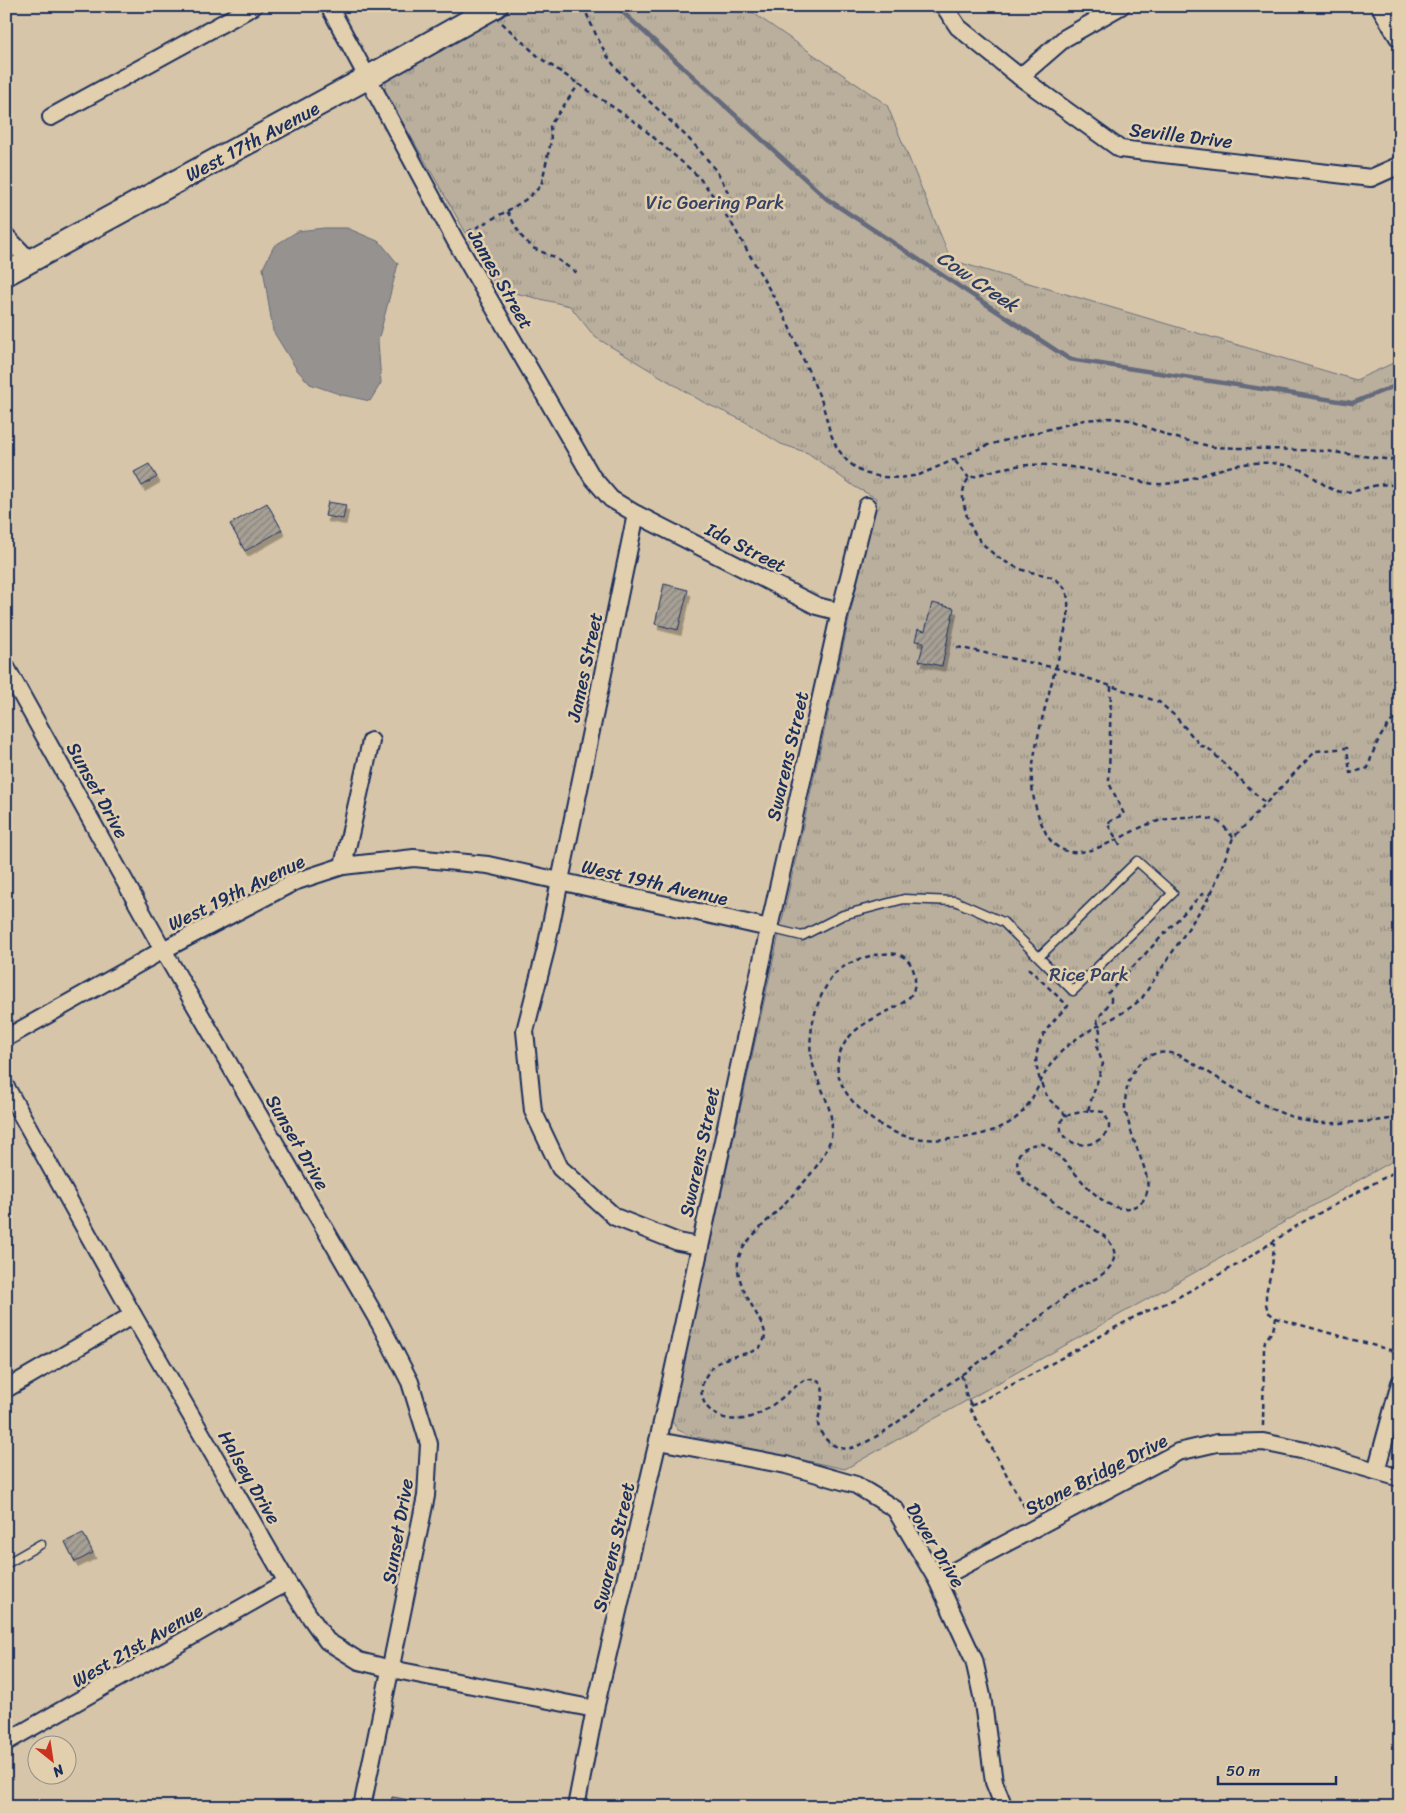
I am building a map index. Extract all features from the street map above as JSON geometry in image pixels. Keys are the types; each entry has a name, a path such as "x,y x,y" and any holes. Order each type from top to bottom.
{"street":[{"path":"51,117 254,6"},
{"name":"James Street","path":"328,6 455,240 592,477 612,499 636,514 545,953 524,1031 533,1111 560,1168 615,1218 678,1242 699,1246"},
{"name":"Seville Drive","path":"944,6 958,27 1020,76 1120,149 1371,178 1400,165"},
{"path":"1020,76 1065,38 1121,6"},
{"path":"1383,6 1400,36"},
{"name":"West 17th Avenue","path":"6,274 495,7"},
{"path":"6,236 30,261"},
{"name":"Swarens Street","path":"576,1807 595,1710 658,1441 769,928 840,612 867,506"},
{"name":"Ida Street","path":"636,514 817,606 840,612"},
{"name":"Sunset Drive","path":"6,667 164,950 380,1324 410,1382 429,1444 426,1496 362,1807"},
{"path":"343,866 371,741"},
{"name":"West 19th Avenue","path":"6,1038 164,950 294,882 343,866 414,858 488,865 769,928"},
{"name":"Halsey Drive","path":"6,1087 133,1315 287,1582 327,1641 359,1661 595,1710"},
{"path":"6,1388 133,1315"},
{"path":"1376,1471 1387,1424 1400,1383"},
{"name":"Dover Drive","path":"658,1441 786,1465 856,1485 895,1509 937,1580 974,1660 982,1696 994,1782 1004,1807"},
{"name":"Stone Bridge Drive","path":"937,1580 1178,1452 1217,1444 1263,1442 1310,1452 1400,1478"},
{"name":"West 21st Avenue","path":"6,1742 287,1582"}],"lane":[{"path":"769,928 802,936 843,915 904,899 956,901 1003,922 1039,958 1073,991 1173,893 1137,861 1039,958"},
{"path":"6,1564 41,1544"}],"path":[{"path":"583,6 612,63 683,134 717,173 727,192 732,208 732,224"},
{"path":"495,7 504,25 540,58 638,124 698,176 732,224 784,315 822,402 830,432 837,448 848,462 863,473 900,478 919,475 988,446 1084,420 1111,418 1129,420 1169,436 1213,447 1325,450 1400,461"},
{"path":"455,240 525,200 541,186 551,141 550,125 579,84"},
{"path":"507,211 521,236 533,248 554,257 577,273"},
{"path":"954,461 969,478"},
{"path":"1233,838 1221,824 1212,819 1196,817 1180,817 1150,823 1097,848 1084,852 1072,853 1063,850 1046,834 1036,812 1032,776 1034,759 1068,618 1069,600 1063,585 1051,578 1023,570 1007,562 984,546 973,532 966,516 963,501 964,488 969,478 1008,467 1051,464 1156,484 1182,481 1230,466 1261,462 1278,464 1303,471 1331,489 1343,492 1378,484 1400,487"},
{"path":"957,647 1056,669 1159,702 1175,716 1201,746 1207,746 1266,804"},
{"path":"1111,686 1109,780 1124,814 1107,823 1122,848"},
{"path":"1400,712 1385,728 1378,740 1368,768 1350,773 1347,748 1316,751 1233,838 1211,894 1142,998 1132,1008 1073,1041 1060,1053 1048,1068 1026,1108 1004,1127 990,1132 946,1139 924,1140 906,1137 888,1129 869,1116 848,1095 838,1075 838,1058 842,1046 857,1028 900,1005 909,998 915,987 916,978 913,970 904,958 898,954 888,953 860,959 838,971 822,993 814,1022 810,1048 814,1068 831,1115 830,1137 822,1159 745,1244 740,1254 738,1262 739,1275 763,1327 765,1336 758,1349 725,1358 714,1366 706,1377 701,1394 703,1402 710,1411 727,1419 738,1420 765,1410 804,1380 812,1378 820,1381 823,1387 818,1426 821,1433 831,1444 840,1448 863,1443 1020,1333 1074,1290 1103,1274 1114,1260 1112,1243 1026,1183 1016,1167 1016,1160 1020,1151 1028,1146 1043,1144 1056,1154 1087,1188 1109,1205 1116,1208 1124,1208 1139,1204 1144,1199 1148,1182 1125,1110 1125,1101 1134,1070 1150,1054 1168,1052 1179,1055 1258,1101 1287,1115 1311,1122 1336,1124 1390,1120 1400,1116"},
{"path":"1088,1110 1103,1064 1097,1048 1100,1031 1097,1017 1112,998 1108,993 1202,894 1211,894"},
{"path":"1028,968 1068,1006 1050,1023 1043,1034 1038,1045 1036,1065 1049,1099 1066,1116"},
{"path":"1088,1110 1103,1112 1109,1122 1109,1128 1103,1137 1089,1145 1074,1143 1062,1134 1060,1124 1066,1116 1088,1110"},
{"path":"1030,1518 969,1407 1055,1362 1136,1316 1185,1293 1242,1262 1302,1222 1400,1169"},
{"path":"1272,1242 1274,1245 1272,1268 1266,1293 1268,1312 1276,1318 1397,1352"},
{"path":"1263,1430 1264,1346 1265,1341 1273,1330 1276,1318"},
{"path":"961,1375 964,1380 965,1394 972,1406"}],"green space":[{"name":"Rice Park","path":"516,6 743,6 887,105 951,260 1356,380 1400,360 1400,1157 845,1469 692,1436 678,1430 671,1420 876,498 855,487 808,453 781,444 744,421 703,402 595,337 570,306 498,289 385,91 386,82 393,72"}],"shaded area":[{"path":"347,228 380,242 398,264 378,341 381,383 370,401 342,395 310,384 297,370 273,331 263,268 274,246 298,231"}],"building":[{"path":"149,464 157,477 142,486 134,472"},
{"path":"328,502 346,505 343,519 325,516"},
{"path":"267,503 282,530 245,551 230,524"},
{"path":"664,584 688,590 678,630 655,624"},
{"path":"932,603 954,608 942,666 919,661 924,642 915,641 918,629 925,631"},
{"path":"83,1533 93,1553 75,1562 65,1542"},
{"path":"392,1797 415,1801 414,1807 391,1807"}],"waterway":[{"name":"Cow Creek","path":"616,6 827,199 1069,359 1352,403 1400,384"}],"park label":[{"name":"Vic Goering Park","path":"715,202"}]}
